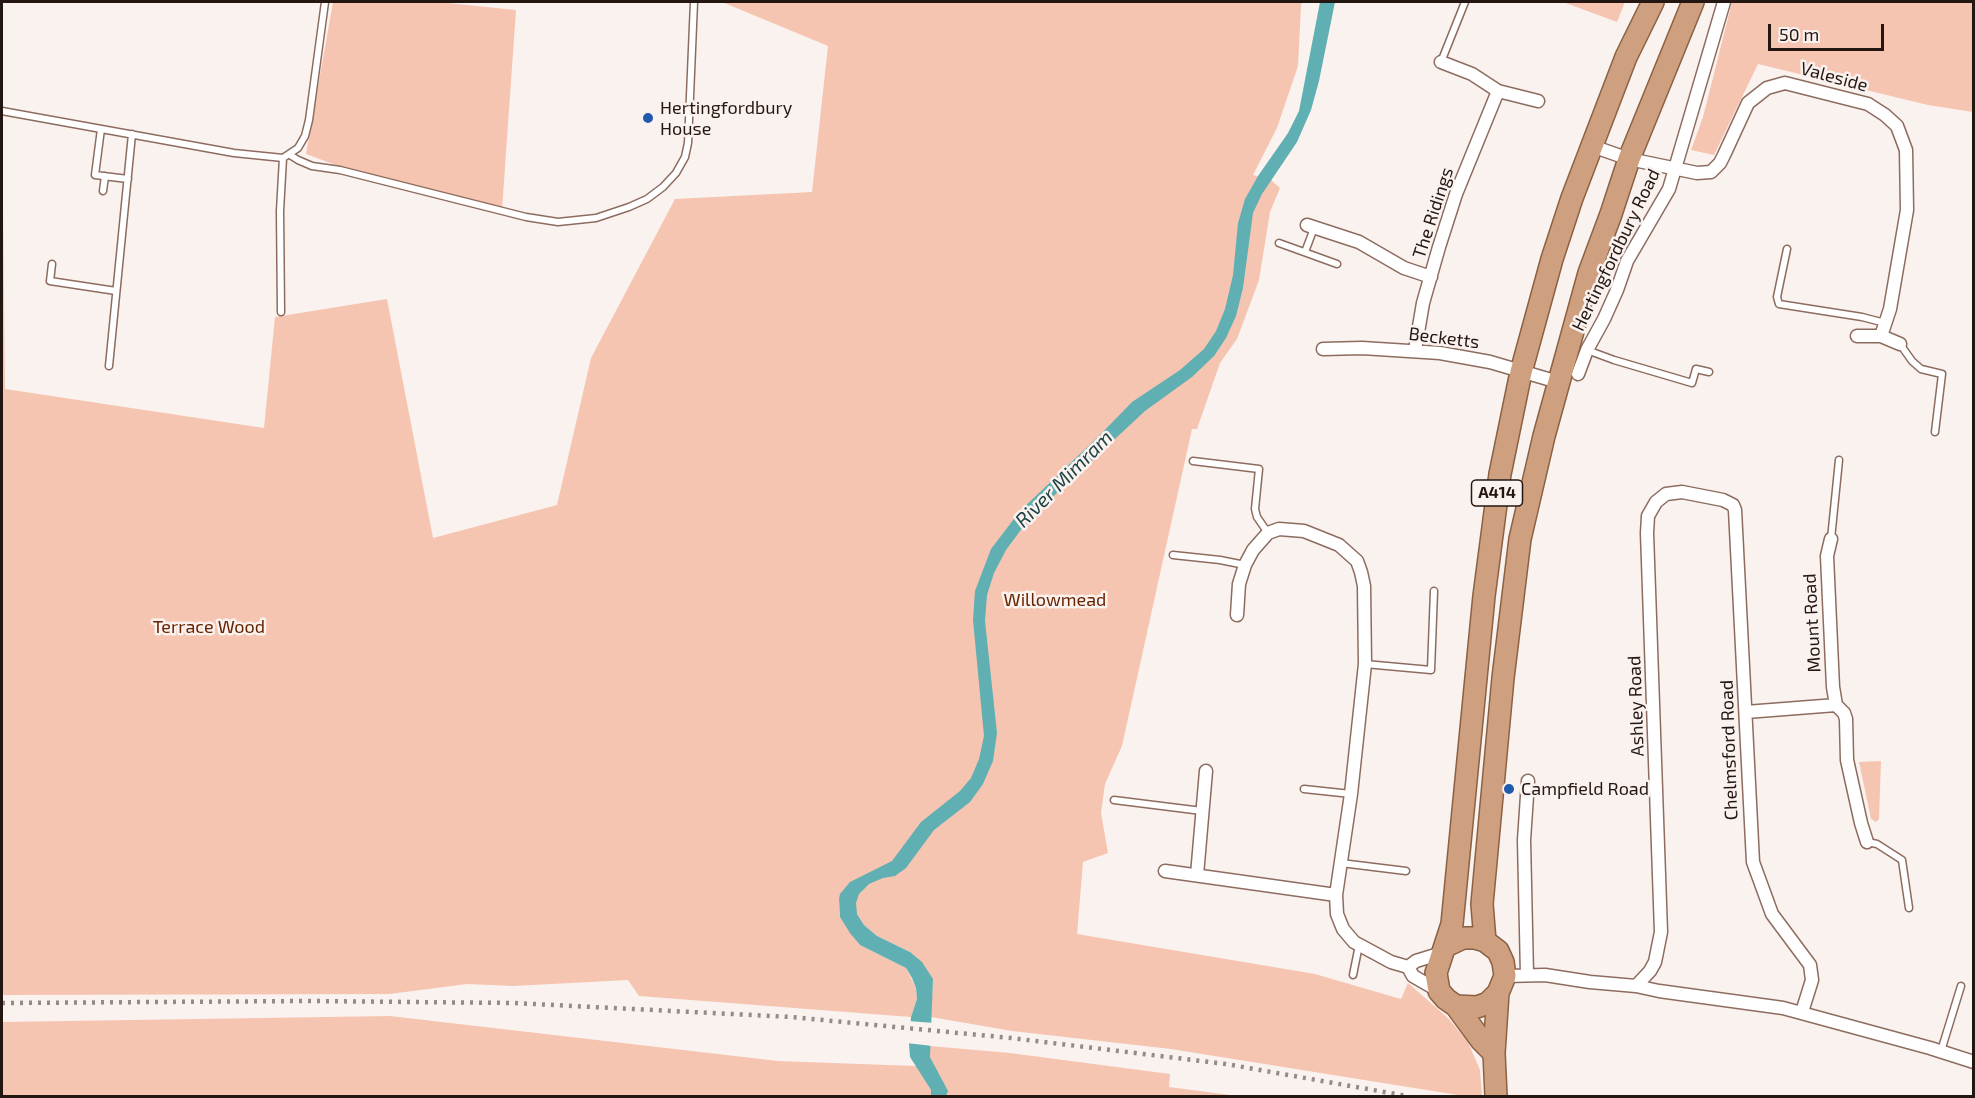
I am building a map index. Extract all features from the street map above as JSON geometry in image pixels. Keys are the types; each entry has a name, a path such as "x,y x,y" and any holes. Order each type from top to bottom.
{"highway":[{"name":"A414","path":"1444,950 1454,911 1491,530 1510,416 1552,259 1572,198 1626,57 1653,2"},
{"name":"A414","path":"1485,941 1482,904 1520,539 1568,378 1589,273 1629,159 1694,2"},
{"path":"1494,1053 1481,1040 1456,1006 1439,991 1436,973 1444,950 1463,938 1485,941 1498,951 1503,962 1494,1053 1496,1096"},
{"path":"1456,1006 1468,1008 1488,1003 1502,984"}],"street":[{"name":"Hertingfordbury Road","path":"1568,378 1604,319 1627,261 1669,189 1724,2"},
{"path":"1441,62 1472,74 1498,91 1538,101"},
{"name":"Valeside","path":"1592,146 1629,159 1705,173 1716,168 1724,155 1748,103 1767,88 1785,83 1868,104 1897,126 1902,138 1907,170 1906,210 1894,290 1883,330"},
{"name":"The Ridings","path":"1415,350 1431,277 1456,194 1498,91"},
{"path":"1311,226 1359,242 1394,263 1431,277"},
{"path":"1857,336 1883,330 1900,344"},
{"name":"Becketts","path":"1323,349 1415,350 1462,356 1521,372 1568,378"},
{"name":"Ashley Road","path":"1636,986 1655,962 1661,932 1647,544 1648,516 1656,502 1666,494 1682,492 1700,495"},
{"name":"Chelmsford Road","path":"1700,495 1723,500 1732,505 1735,510 1753,862 1772,914 1810,965 1812,980 1802,1012"},
{"path":"1237,615 1239,584 1245,565 1253,550 1268,533 1279,529 1304,531 1339,545 1357,561 1364,585 1365,664 1351,794 1336,895 1337,914 1342,929 1359,945 1391,962 1408,967 1413,976 1439,991"},
{"name":"Mount Road","path":"1832,539 1827,556 1833,687 1836,705 1844,713 1846,720 1847,760 1867,842"},
{"path":"1746,712 1836,705"},
{"path":"1197,875 1206,771"},
{"path":"1527,975 1524,840 1528,781"},
{"path":"1165,871 1336,895"},
{"path":"1408,967 1444,950"},
{"path":"1502,984 1527,975 1545,975 1756,1004 1802,1012 1974,1062"}],"lane":[{"path":"2,111 234,153 283,158 290,154 305,136 326,2"},
{"path":"290,154 312,166 357,174 526,217 558,222 596,219 647,199 670,180 685,157 688,143 694,2"},
{"path":"1441,62 1465,2"},
{"path":"101,129 95,175 128,179"},
{"path":"109,366 132,134"},
{"path":"281,312 280,211 283,158"},
{"path":"103,190 105,176"},
{"path":"1305,252 1311,226"},
{"path":"1279,243 1337,264"},
{"path":"1787,249 1777,297 1779,304 1862,317 1883,330"},
{"path":"52,264 50,281 116,291"},
{"path":"1900,344 1921,369 1942,374 1935,432"},
{"path":"1587,350 1692,383 1696,369 1709,372"},
{"path":"1832,539 1839,460"},
{"path":"1193,461 1259,469 1255,509 1257,517 1268,533"},
{"path":"1173,555 1245,565"},
{"path":"1365,664 1431,669 1434,591"},
{"path":"1304,789 1351,794"},
{"path":"1114,801 1203,810"},
{"path":"1867,842 1878,844 1902,860 1909,908"},
{"path":"1341,863 1406,871"},
{"path":"1353,975 1359,945"},
{"path":"1941,1051 1962,986"}],"green space":[{"path":"333,2 438,2 516,10 502,210 349,170 306,154"},
{"path":"722,2 1302,2 1298,66 1277,128 1253,175 1271,180 1280,188 1270,212 1259,280 1237,339 1220,363 1197,429 1192,429 1122,746 1105,784 1101,813 1108,853 1083,862 1077,934 1315,974 1401,999 1408,983 1448,1018 1468,1042 1480,1070 1482,1096 1464,1096 1171,1049 1012,1031 931,1017 933,979 910,952 877,936 864,925 857,914 839,899 840,917 860,945 906,968 916,988 917,999 911,1017 639,996 628,980 513,986 467,984 390,994 2,995 2,114 5,389 264,428 275,317 387,299 433,538 557,505 591,358 675,199 812,192 828,46"},
{"path":"1563,2 1625,2 1617,22"},
{"path":"1732,2 1973,2 1973,112 1928,105 1758,64 1714,155 1691,150 1703,117"},
{"path":"1881,761 1879,819 1876,822 1871,819 1859,762"},
{"path":"390,1016 778,1061 916,1066 931,1090 931,1096 2,1096 2,1022"},
{"path":"930,1046 1010,1053 1170,1074 1169,1087 1238,1096 946,1096 947,1091 930,1057"}],"water":[{"name":"River Mimram","path":"1320,2 1335,2 1311,110 1297,142 1262,194 1253,213 1243,288 1236,316 1226,338 1214,356 1192,377 1145,411 1044,505 1006,550 994,573 987,595 985,621 997,733 993,761 983,784 970,802 934,830 906,868 895,876 869,884 859,894 856,903 857,914 864,925 877,936 910,952 922,962 933,979 930,1057 948,1091 946,1096 931,1096 931,1090 910,1057 911,1017 917,999 912,978 906,968 860,945 840,917 840,894 850,882 892,861 921,822 960,791 971,778 979,759 984,736 973,620 975,591 991,549 1020,511 1132,402 1180,370 1204,349 1216,331 1225,309 1233,275 1238,223 1245,199 1288,133 1299,111"}],"pier":[{"path":"908,1021 934,1023 933,1046 906,1043"}],"railway":[{"path":"2,1003 308,1001 514,1003 791,1017 1011,1038 1226,1064 1407,1096"}],"place":[{"name":"Hertingfordbury House","path":"648,118"},
{"name":"Campfield Road","path":"1509,789"}],"park label":[{"name":"Willowmead","path":"1055,600"},
{"name":"Terrace Wood","path":"209,627"}]}
